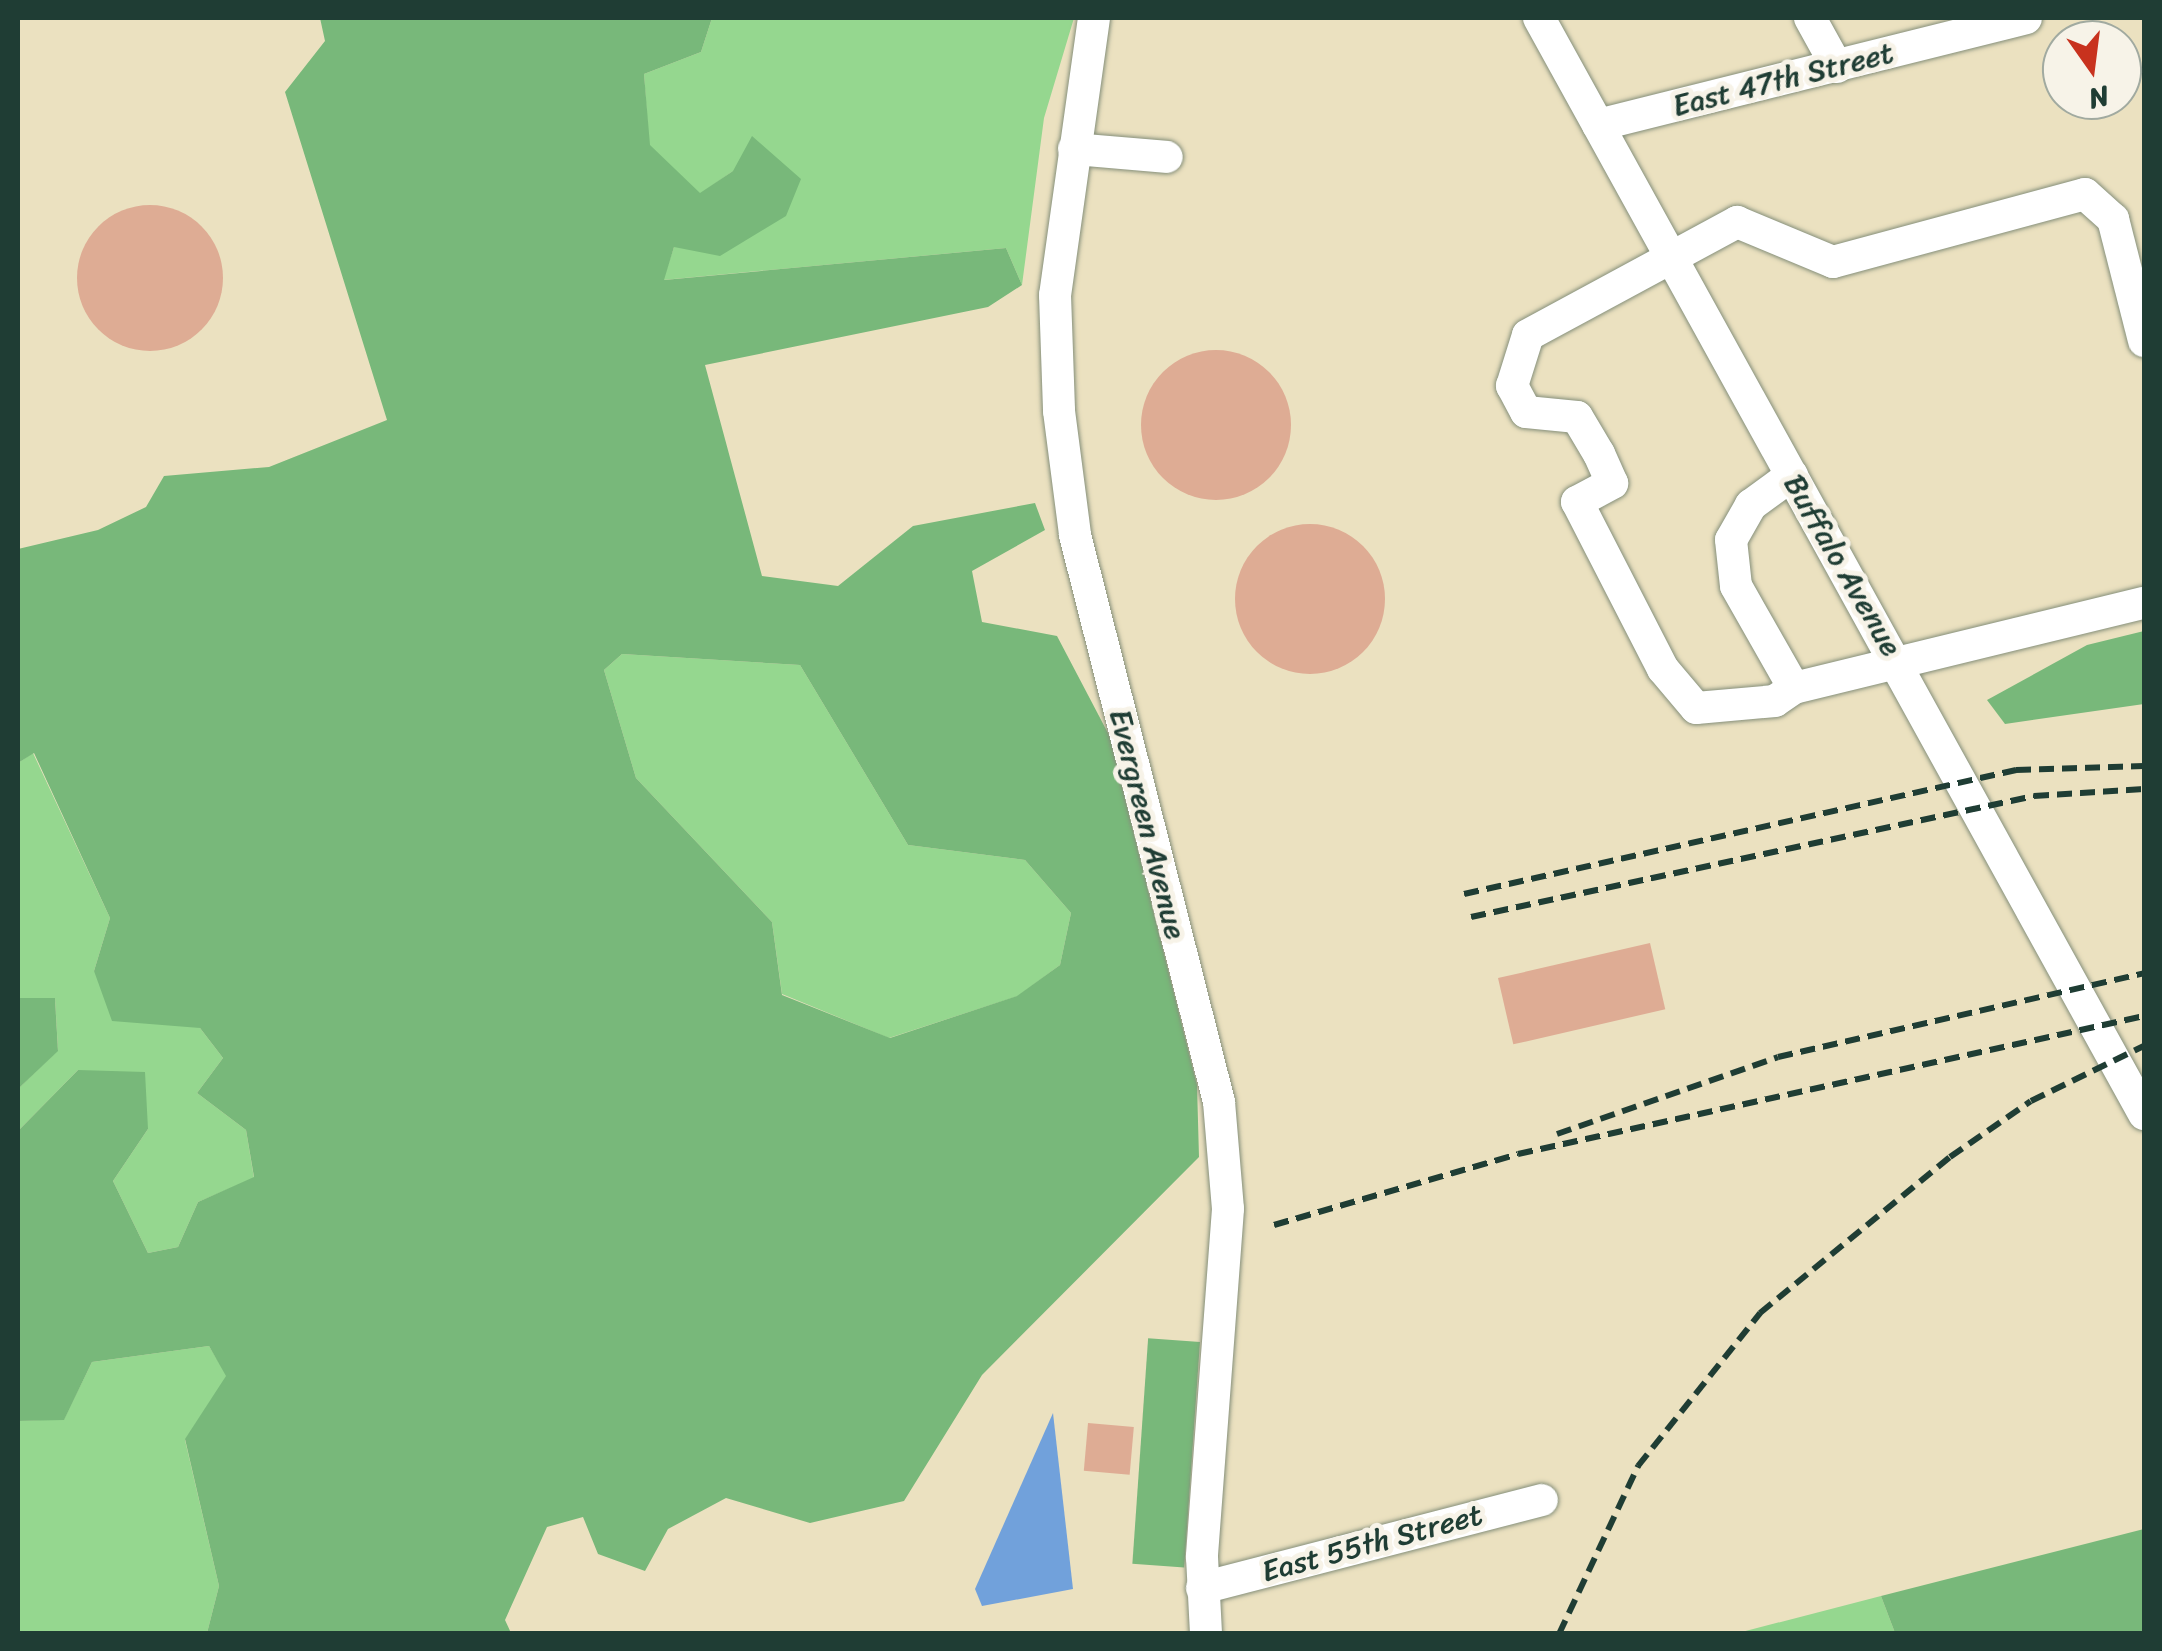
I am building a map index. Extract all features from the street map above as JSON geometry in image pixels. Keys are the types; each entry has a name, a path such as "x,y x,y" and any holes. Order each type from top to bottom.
{"street":[{"name":"Evergreen Avenue","path":"1094,18 1056,294 1064,469 1219,1102 1226,1163 1202,1588 1206,1634"},
{"name":"Buffalo Avenue","path":"1539,18 1902,668 2144,1114"},
{"path":"1810,18 1837,66"},
{"name":"East 47th Street","path":"1598,125 2026,18"},
{"path":"1074,149 1168,156"},
{"path":"2144,341 2113,219 2085,194 1833,262 1737,222 1674,262 1528,335 1512,386 1526,412 1577,417 1599,454 1612,482 1578,502 1663,669 1696,708 1775,701 1794,688 1902,668 2144,604"},
{"path":"1792,476 1750,505 1730,540 1736,586 1794,688"},
{"name":"East 55th Street","path":"1202,1588 1542,1500"}],"green space":[{"path":"320,18 712,18 701,52 644,74 650,145 700,193 733,171 752,136 801,179 786,216 720,256 674,247 664,280 1006,248 1022,285 988,307 705,365 762,576 838,586 913,526 1035,503 1045,530 972,571 982,622 1057,636 1109,735 1197,1085 1199,1157 982,1375 904,1501 810,1523 726,1498 668,1529 645,1571 598,1554 583,1517 547,1527 505,1620 511,1633 207,1633 219,1586 185,1439 226,1376 209,1346 92,1362 64,1420 18,1421 18,1131 78,1070 145,1072 148,1129 113,1181 148,1253 178,1247 198,1202 254,1177 246,1130 197,1093 223,1058 200,1028 112,1021 94,971 110,918 34,753 18,763 18,549 98,530 146,507 164,476 269,467 387,420 285,92 325,41","holes":["622,654 800,665 908,845 1025,860 1071,913 1060,965 1017,996 890,1038 782,995 772,922 636,778 604,670"]},
{"path":"712,18 1074,18 1044,118 1022,285 1006,248 663,280 674,247 733,171 700,194 649,145 644,74 701,52"},
{"path":"2144,631 2144,704 2005,724 1987,700 2087,645"},
{"path":"622,654 800,665 908,845 1025,860 1071,913 1060,965 1018,996 889,1038 782,994 772,922 636,778 604,670"},
{"path":"33,753 110,918 94,971 200,1028 223,1058 197,1093 246,1130 254,1178 198,1202 178,1247 148,1253 113,1181 148,1129 78,1070 18,1131 18,1089 58,1050 55,998 18,998 18,763"},
{"path":"18,998 55,998 58,1051 18,1089"},
{"path":"1148,1338 1200,1342 1184,1567 1132,1564"},
{"path":"209,1346 227,1376 185,1440 219,1586 207,1633 18,1633 18,1421 64,1419 92,1362"},
{"path":"2144,1529 2144,1633 1895,1633 1881,1596"},
{"path":"1881,1596 1895,1633 1734,1634"}],"water":[{"path":"1053,1413 1073,1589 982,1606 975,1589"}],"building":[{"path":"150,205 178,211 202,226 217,250 223,278 217,306 202,330 178,345 150,351 122,345 98,330 83,306 77,278 83,250 98,226 122,211"},
{"path":"1216,350 1245,356 1269,372 1285,396 1291,425 1285,454 1269,478 1245,494 1216,500 1187,494 1163,478 1147,454 1141,425 1147,396 1163,372 1187,356"},
{"path":"1310,524 1339,529 1363,546 1380,570 1385,599 1380,628 1363,652 1339,669 1310,674 1281,669 1257,652 1240,628 1235,599 1240,570 1257,546 1281,529"},
{"path":"1650,943 1665,1009 1513,1044 1498,978"},
{"path":"1088,1423 1134,1427 1130,1475 1084,1471"}],"railway":[{"path":"1464,894 2016,770 2144,766"},
{"path":"1471,917 2034,796 2144,789"},
{"path":"1557,1134 1778,1057 2144,973"},
{"path":"1274,1225 1518,1154 2144,1016"},
{"path":"1559,1634 1638,1466 1760,1313 1950,1157 2031,1101 2144,1046"}]}
